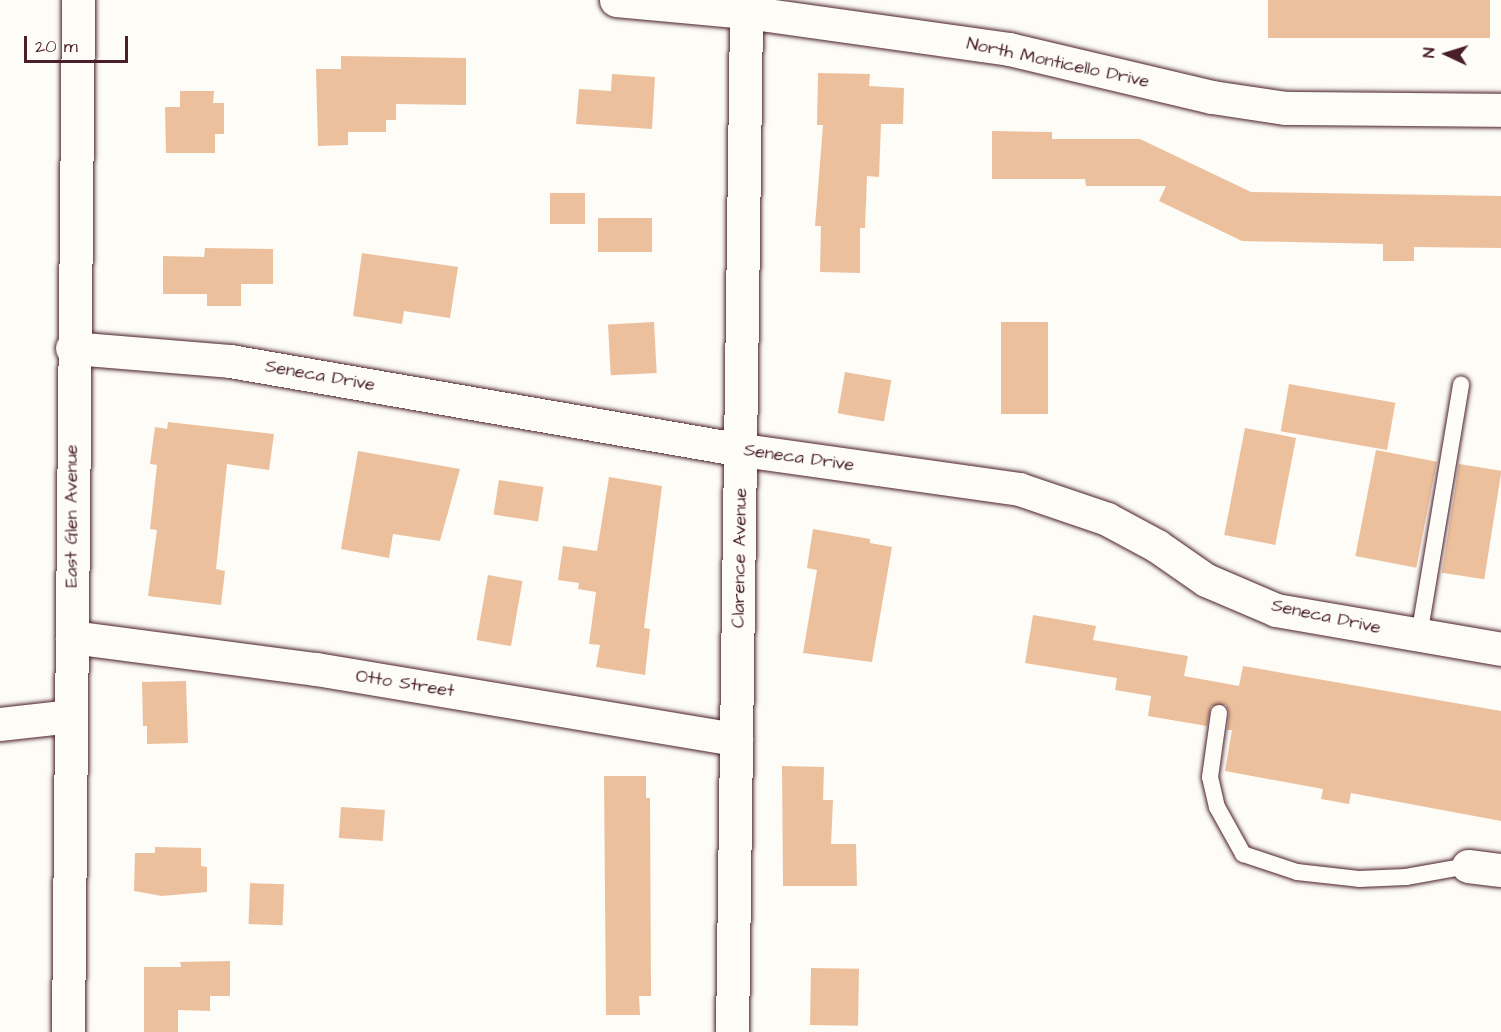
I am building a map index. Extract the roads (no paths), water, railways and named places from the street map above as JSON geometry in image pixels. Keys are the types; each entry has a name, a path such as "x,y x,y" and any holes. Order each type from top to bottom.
{"street":[{"name":"East Glen Avenue","path":"68,1032 72,348 78,0"},
{"name":"North Monticello Drive","path":"616,0 746,12 1009,49 1212,97 1286,108 1501,110"},
{"name":"Clarence Avenue","path":"732,1032 742,450 746,12"},
{"name":"Seneca Drive","path":"72,348 230,361 742,450 1019,489 1107,519 1157,546 1206,580 1276,610 1501,649"},
{"name":"Otto Street","path":"72,637 316,669 736,739"},
{"path":"0,723 71,716"},
{"path":"1468,866 1501,870"}],"lane":[{"path":"1419,636 1461,384"},
{"path":"1219,713 1210,777 1217,807 1243,854 1297,872 1359,879 1406,877 1468,866"}]}
